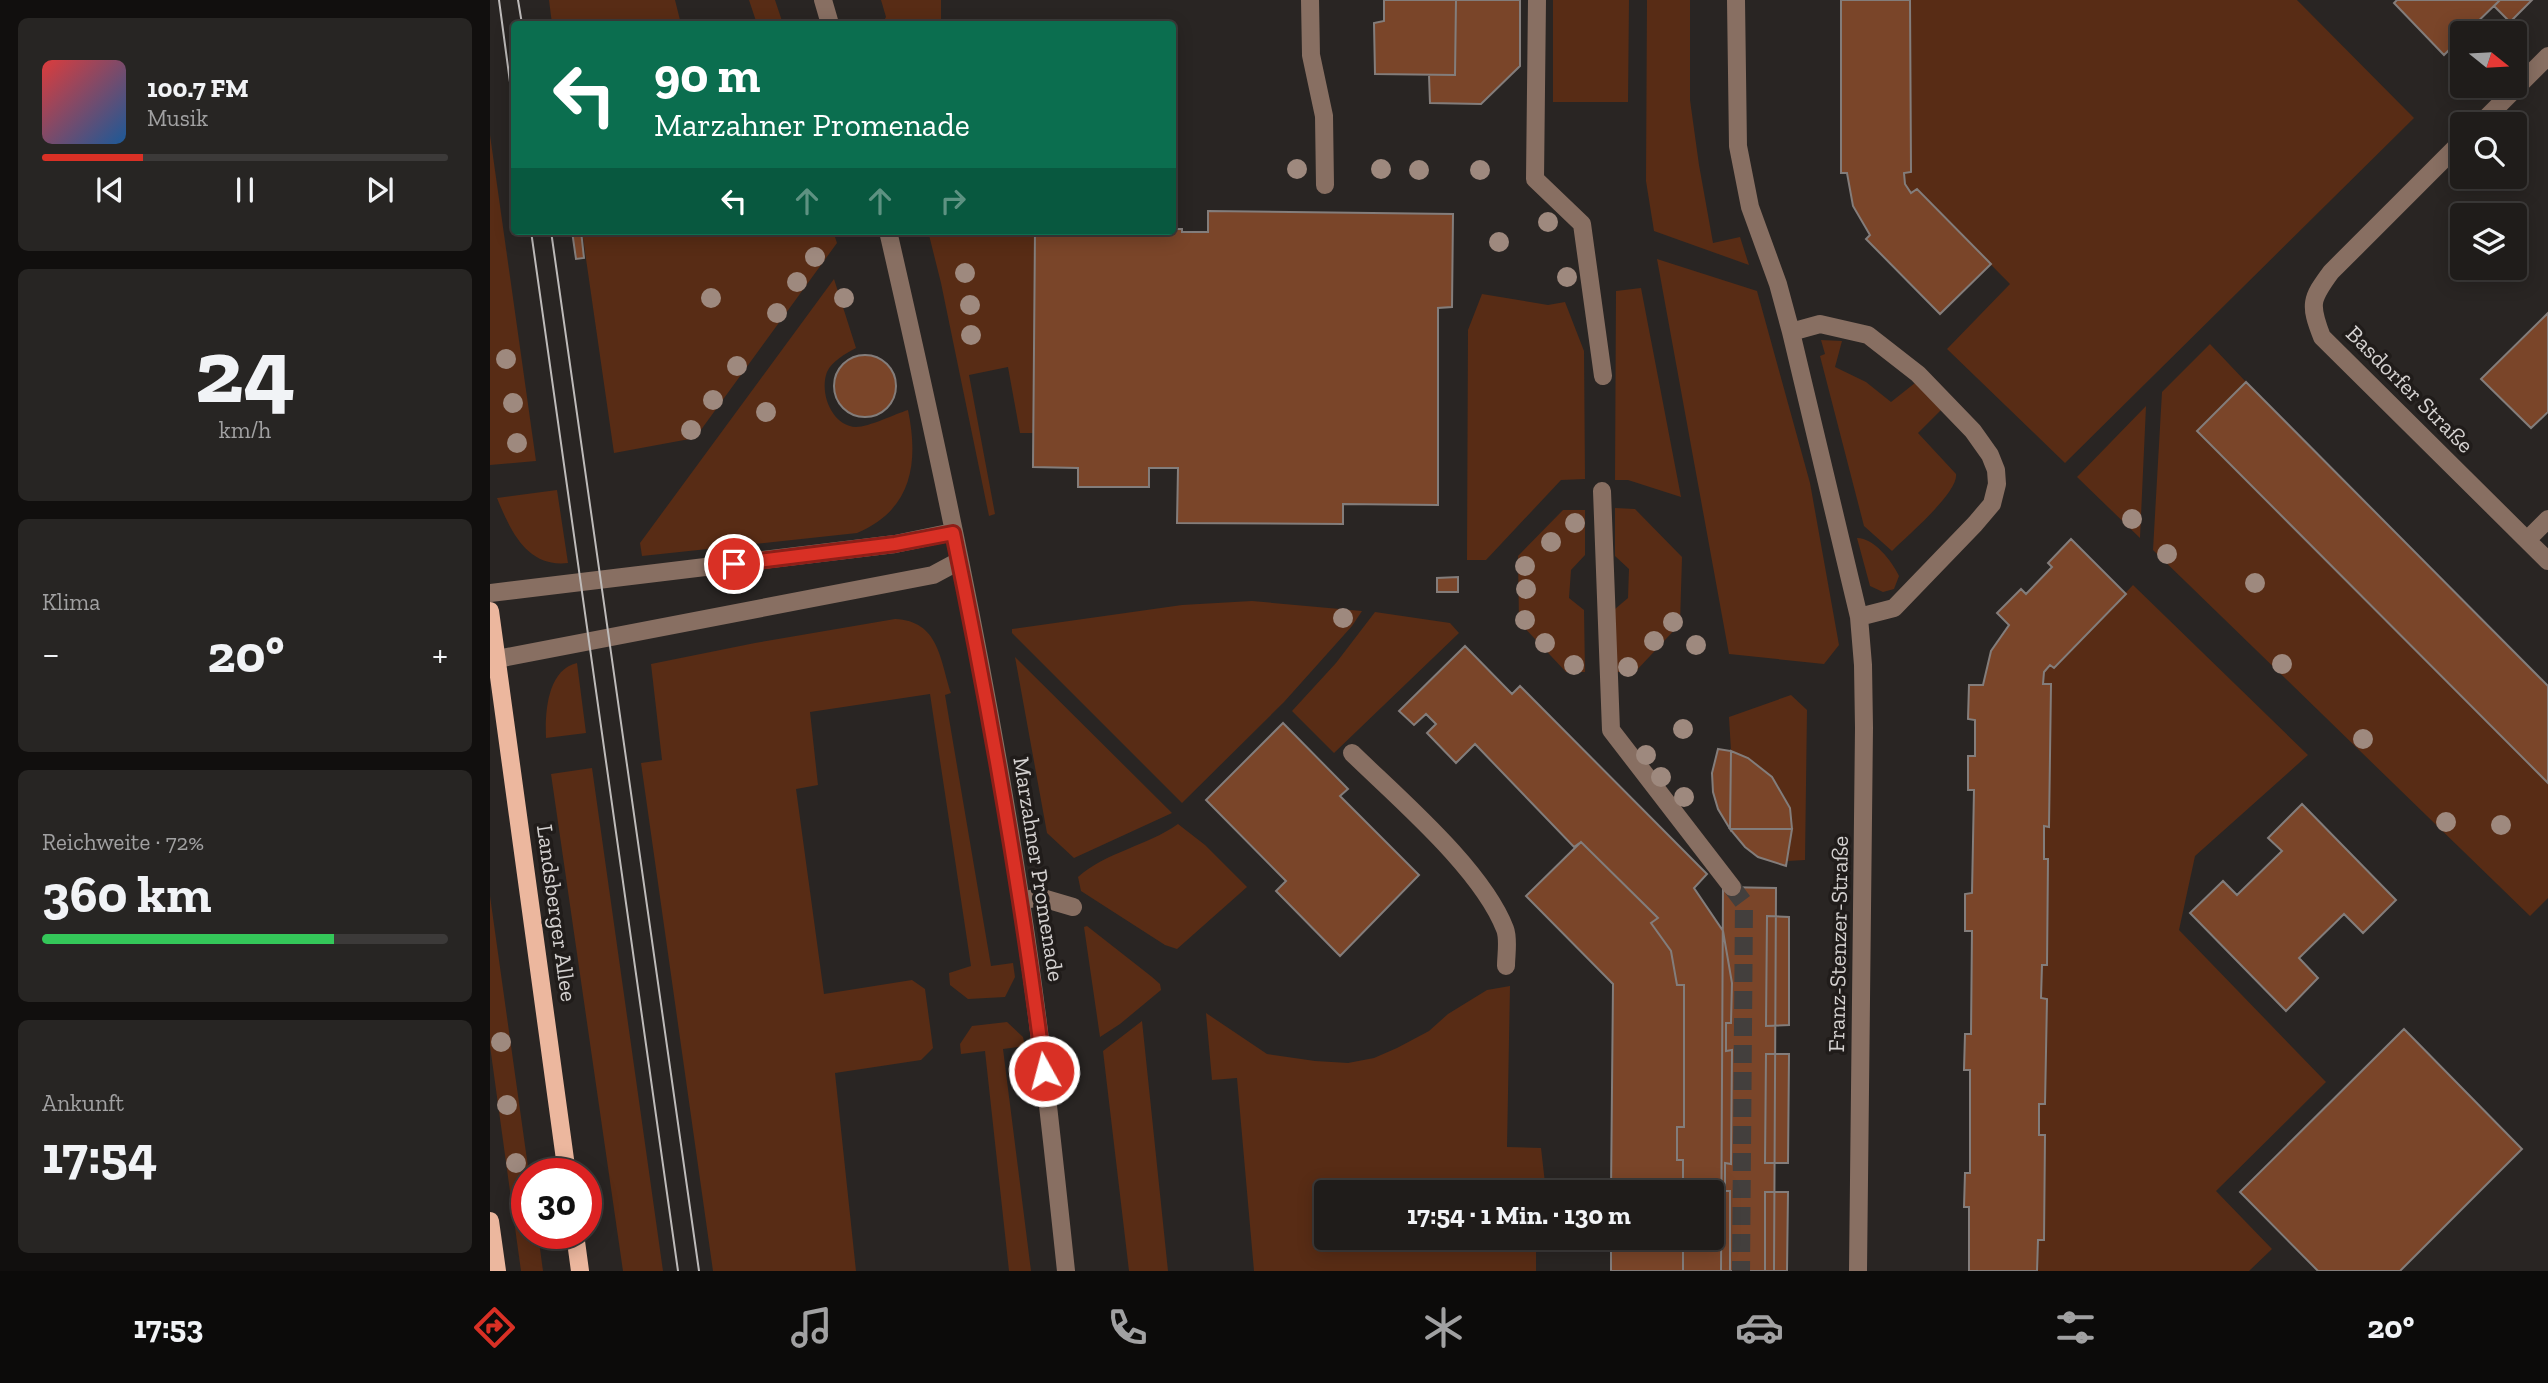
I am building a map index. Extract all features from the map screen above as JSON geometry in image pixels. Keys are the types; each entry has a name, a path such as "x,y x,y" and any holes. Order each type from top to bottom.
{"main road":[{"name":"Landsberger Allee","path":"490,611 494,659 565,1158"},
{"path":"490,1221 497,1271"},
{"path":"577,1249 580,1271"}],"street":[{"path":"823,0 829,21"},
{"path":"1310,0 1311,55 1324,116 1325,185"},
{"path":"1537,0 1535,180 1582,224 1603,376"},
{"name":"Franz-Stenzer-Straße","path":"1736,0 1738,146 1750,206 1778,284 1791,332 1859,617 1864,728 1858,1271"},
{"path":"2492,112 2548,56"},
{"name":"Basdorfer Straße","path":"2450,153 2331,272 2314,296 2315,319 2322,337 2548,561"},
{"name":"Marzahner Promenade","path":"889,235 935,437 988,703 1021,901 1047,1096 1066,1271"},
{"path":"1791,332 1820,324 1868,335 1918,374 1973,431 1990,455 1996,470 1997,484 1992,504 1975,524 1895,608 1859,617"},
{"path":"1602,491 1611,730 1732,887"},
{"path":"2528,540 2548,519"},
{"path":"490,593 881,546 953,533"},
{"path":"494,659 933,575 959,561"},
{"path":"1352,753 1455,856 1493,903 1506,932 1506,966"},
{"path":"1021,901 1039,897 1073,907"}],"shaded area":[{"path":"549,0 675,0 680,21 552,21"},
{"path":"749,0 775,0 782,21 756,21"},
{"path":"881,0 941,0 941,21 884,21 886,17"},
{"path":"1553,0 1629,0 1628,102 1553,102"},
{"path":"1647,0 1690,0 1690,100 1713,243 1740,237 1749,265 1654,231 1646,181"},
{"path":"1910,0 2297,0 2414,118 2065,463 1947,349 2010,284 1917,190 1911,193 1905,184 1904,173 1911,172"},
{"path":"490,135 536,461 490,465"},
{"path":"583,235 834,235 837,243 695,438 614,453"},
{"path":"929,235 1035,235 1033,433 1020,433 1008,367 969,375 995,514 989,516"},
{"path":"1657,259 1757,291 1810,483 1839,645 1824,664 1729,654"},
{"path":"834,279 856,348 829,368 825,380 826,398 829,407 840,421 856,427 875,423 908,410 911,466 900,498 890,512 857,533 642,556 640,543"},
{"path":"1641,288 1681,497 1628,480 1615,480 1616,291"},
{"path":"1482,294 1548,305 1565,302 1584,351 1585,479 1561,480 1486,560 1467,560 1468,330"},
{"path":"1821,340 1842,341 1835,367 1866,382 1891,402 1915,383 1941,410 1918,433 1956,474 1955,482 1941,503 1892,551 1864,526 1820,356 1825,354"},
{"path":"2210,344 2246,382 2197,431 2548,783 2548,898 2530,916 2153,550 2162,392"},
{"path":"2146,406 2140,538 2077,477"},
{"path":"557,490 568,563 554,563 531,553 514,534 497,498"},
{"path":"1615,508 1635,509 1682,557 1680,624 1635,672 1615,672 1615,609 1628,598 1629,569 1615,556"},
{"path":"1563,510 1585,510 1585,555 1571,570 1569,598 1584,610 1585,672 1566,672 1519,622 1518,556"},
{"path":"1857,538 1876,546 1892,564 1899,576 1894,589 1883,592 1870,586"},
{"path":"2133,585 2308,755 2195,856 2179,930 2326,1082 2216,1191 2272,1249 2249,1271 2037,1271 2045,1135 2039,1135 2039,1104 2045,1103 2047,999 2041,998 2042,965 2047,965 2048,859 2044,859 2044,826 2049,826 2051,685 2043,684 2044,672 2050,665 2054,668"},
{"path":"1252,601 1362,611 1352,626 1284,702 1182,803 1012,633 1012,629 1182,605"},
{"path":"1375,612 1450,623 1459,633 1334,753 1292,711 1336,663"},
{"path":"895,619 910,621 921,627 929,634 940,655 951,693 945,695 991,966 1013,963 1015,977 1005,997 968,999 950,985 949,973 971,966 930,694 810,712 818,785 796,789 824,994 912,980 925,989 933,1048 921,1060 835,1073 856,1271 713,1271 641,763 662,760 651,664"},
{"path":"1015,657 1172,813 1074,858 1047,833"},
{"path":"577,663 586,733 546,738 547,705 554,683 567,667"},
{"path":"1791,695 1807,710 1805,860 1787,861 1791,825 1783,794 1763,769 1731,751 1729,717"},
{"path":"592,768 663,1271 623,1271 551,774"},
{"path":"1178,824 1205,845 1247,887 1177,949 1165,945 1081,891 1078,877 1101,861"},
{"path":"490,896 527,1158 511,1158 511,1198 490,1046"},
{"path":"1087,926 1152,977 1160,984 1161,990 1100,1037 1084,927"},
{"path":"1510,986 1507,1147 1541,1148 1545,1180 1314,1180 1314,1250 1536,1250 1536,1271 1254,1271 1237,1078 1212,1080 1206,1013 1267,1054 1348,1063 1374,1058 1397,1048 1429,1031 1448,1014 1487,990"},
{"path":"1142,1021 1168,1271 1129,1271 1103,1051"},
{"path":"1007,1022 1023,1037 1025,1046 1003,1049 1031,1271 1009,1271 985,1051 961,1054 960,1044 972,1026"},
{"path":"518,1249 540,1249 543,1271 521,1271"}],"building":[{"path":"1384,0 1456,0 1455,75 1375,74 1374,23 1384,21"},
{"path":"1456,0 1520,0 1520,66 1481,104 1430,103 1429,75 1455,75"},
{"path":"1841,0 1910,0 1911,172 1904,173 1905,184 1911,193 1917,189 1991,264 1940,314 1866,239 1870,235 1853,206 1847,173 1841,173"},
{"path":"2397,0 2500,0 2478,21 2450,21 2450,49 2444,55 2394,3"},
{"path":"2500,0 2532,0 2511,21 2494,6"},
{"path":"1208,211 1453,214 1452,307 1438,308 1438,505 1343,504 1343,524 1177,523 1178,468 1149,468 1149,487 1078,487 1078,468 1033,467 1035,235 1176,235 1176,229 1182,229 1182,232 1208,232"},
{"path":"573,235 581,235 584,258 576,259"},
{"path":"2548,313 2548,412 2531,428 2481,379"},
{"path":"865,355 877,357 887,364 894,374 894,398 887,408 877,415 865,417 853,415 843,408 836,398 834,386 836,374 843,364 853,357"},
{"path":"2246,382 2548,686 2548,783 2197,431"},
{"path":"2071,539 2126,594 2054,668 2050,665 2044,672 2043,684 2051,684 2049,827 2044,826 2044,859 2048,859 2047,965 2042,965 2041,998 2047,999 2045,1104 2039,1104 2039,1135 2045,1135 2044,1240 2038,1240 2037,1271 1969,1271 1969,1207 1964,1207 1965,1173 1970,1173 1970,1070 1964,1070 1965,1034 1971,1034 1972,931 1965,931 1965,894 1972,893 1974,790 1968,790 1968,756 1975,756 1975,720 1968,719 1969,685 1983,685 1991,651 2009,625 1997,613 2021,589 2026,594 2052,567 2048,563"},
{"path":"1458,577 1458,592 1437,592 1437,578"},
{"path":"1465,646 1512,694 1520,686 1707,874 1694,888 1723,931 1732,983 1731,1023 1726,1023 1726,1051 1732,1050 1731,1164 1725,1163 1725,1191 1730,1191 1730,1271 1683,1271 1683,1250 1724,1250 1724,1180 1683,1180 1683,1160 1677,1160 1677,1127 1684,1127 1684,985 1677,985 1671,951 1651,923 1658,918 1581,842 1574,847 1475,744 1456,763 1427,733 1436,724 1426,714 1414,725 1399,711"},
{"path":"1283,723 1348,789 1340,796 1419,875 1340,956 1276,891 1286,881 1206,800"},
{"path":"1718,749 1731,751 1730,829 1718,809 1713,792 1712,773"},
{"path":"1731,751 1748,758 1772,777 1790,808 1792,829 1730,829"},
{"path":"2302,804 2396,900 2363,933 2344,914 2299,958 2318,978 2286,1011 2190,913 2223,881 2237,895 2282,851 2268,838"},
{"path":"1730,829 1792,829 1786,866 1758,857 1745,847"},
{"path":"1581,842 1658,918 1651,923 1671,951 1677,985 1684,985 1684,1127 1677,1127 1677,1160 1683,1160 1683,1180 1611,1180 1613,984 1526,896"},
{"path":"1723,887 1776,888 1774,1271 1721,1271 1721,1250 1724,1250 1724,1180 1721,1180"},
{"path":"1767,916 1789,917 1789,1025 1766,1026"},
{"path":"2404,1029 2522,1149 2400,1271 2318,1271 2240,1192"},
{"path":"1766,1054 1789,1054 1788,1163 1765,1163"},
{"path":"1765,1192 1788,1192 1787,1271 1765,1271"},
{"path":"1611,1250 1683,1250 1683,1271 1611,1271"}],"tunnel":[{"path":"1732,887 1744,903 1741,1271"}],"tram line":[{"path":"499,0 511,90"},
{"path":"518,0 522,21"},
{"path":"532,235 678,1271"},
{"path":"552,235 699,1271"}],"route":[{"path":"734,564 895,544 953,533 988,703 1021,901 1044,1071"}]}
